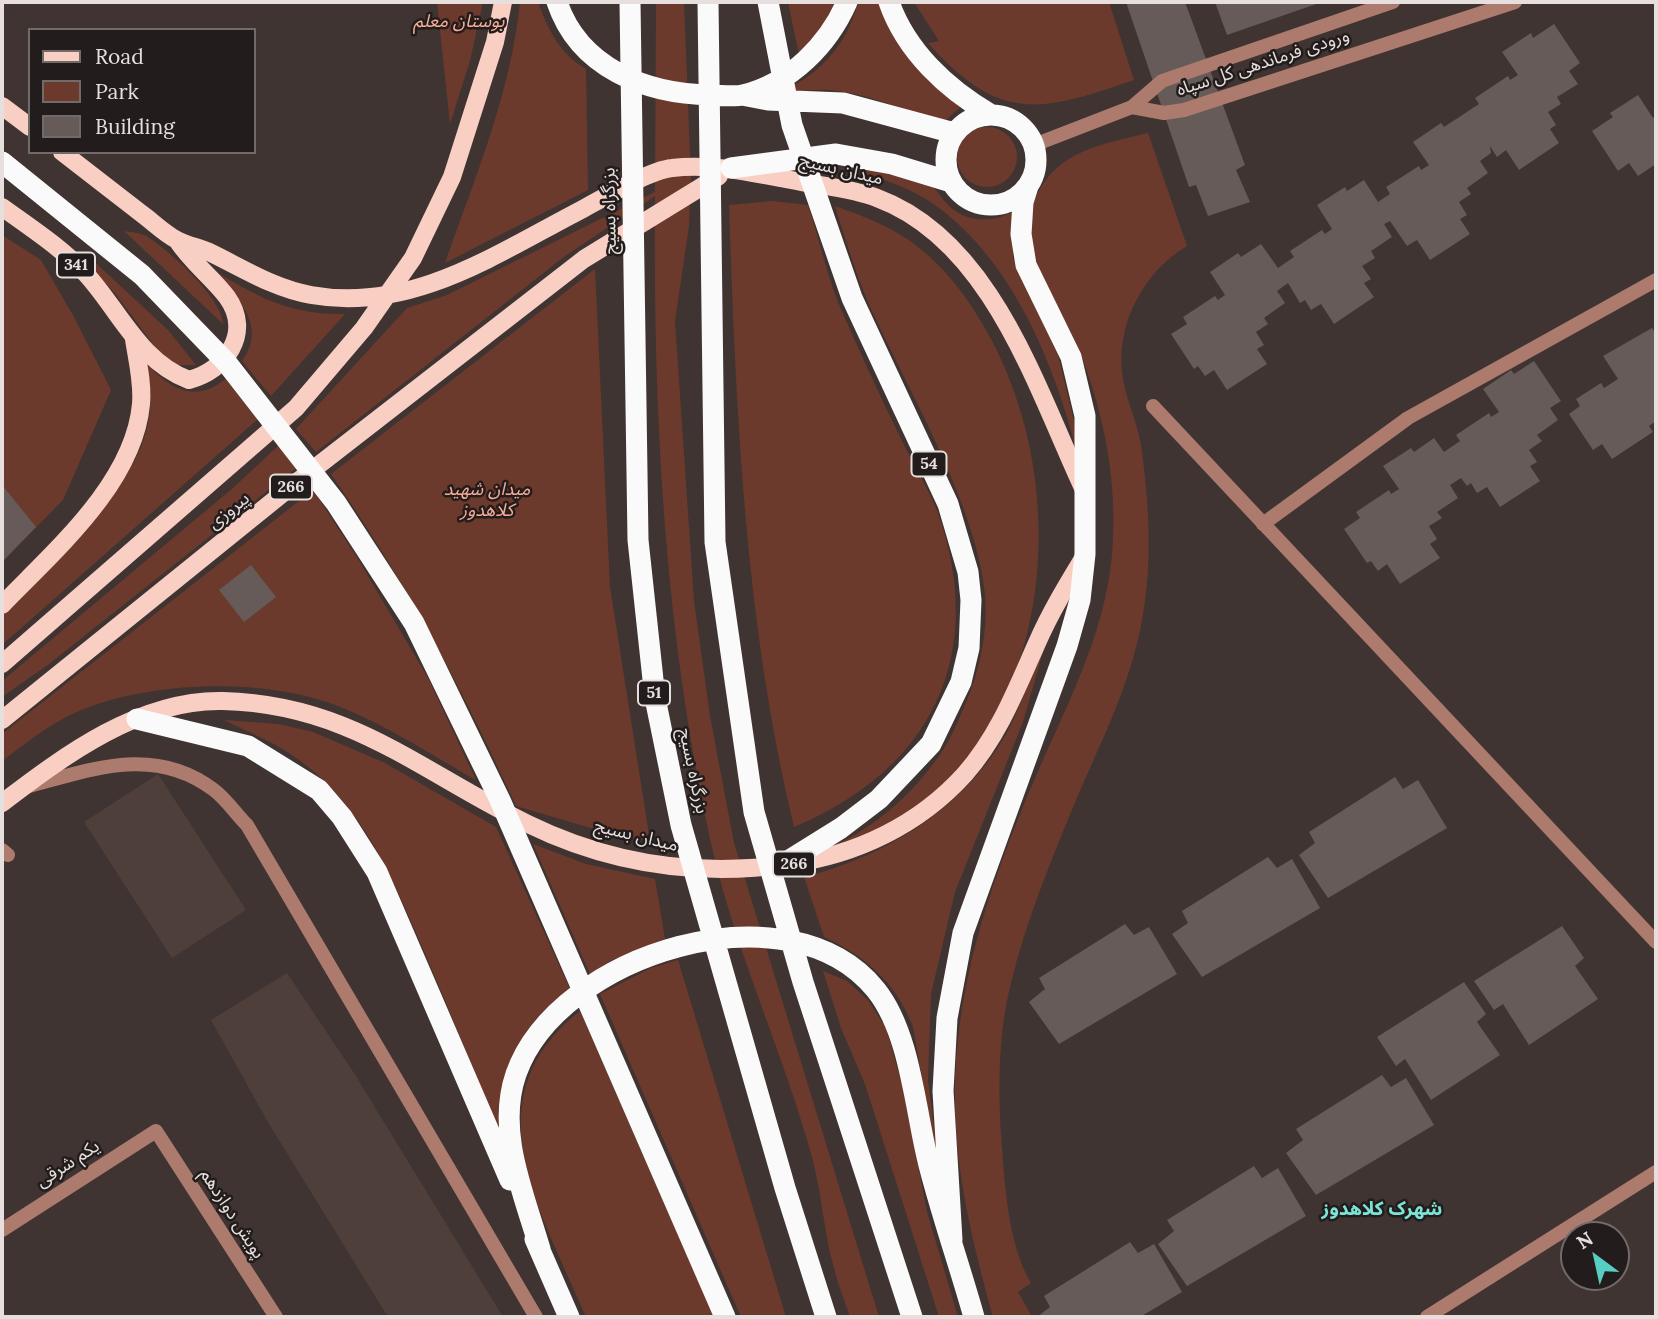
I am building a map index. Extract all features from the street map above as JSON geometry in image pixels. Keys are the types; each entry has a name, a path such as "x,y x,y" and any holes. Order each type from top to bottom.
{"highway":[{"path":"556,2 562,20 584,47 602,65 637,84 691,94 742,95 768,100 823,100 858,106 954,133"},
{"name":"بزرگراه بسیج","path":"630,2 638,540 655,698 681,825 785,1188 825,1317"},
{"path":"708,2 715,541 754,812 803,982 912,1317"},
{"name":"54","path":"768,2 792,125 852,298 948,504 968,572 971,600 969,648 961,682 931,744 879,799 841,828 780,866"},
{"path":"742,95 775,80 810,57 824,43 847,2"},
{"path":"889,2 908,40 934,71 990,114 1017,122 1034,145 1035,174 1023,202 1021,245 1026,265 1071,357 1085,416 1085,554 1080,600 1067,646 962,933 947,1018 943,1091 952,1240"},
{"path":"990,114 964,123 954,133 945,158 951,182 964,196 990,205 1005,203 1028,186"},
{"path":"731,168 836,154 892,164 951,182"},
{"path":"2,162 152,284 226,362 336,503 414,623 495,788 725,1317"},
{"path":"136,719 247,746 319,790 342,817 377,872 569,1317"},
{"path":"540,1249 514,1160 509,1129 516,1073 537,1036 556,1014 600,981 653,954 713,939 764,937 807,944 833,954 876,990 898,1026 929,1167 974,1317"}],"main road":[{"path":"2,664 296,408 364,328 413,258 452,177 495,41 503,2"},
{"path":"2,106 28,126"},
{"path":"65,154 177,240 191,262 229,299 236,319 236,339 230,353 218,368 189,380 163,367 134,339"},
{"name":"میدان بسیج","path":"177,240 282,288 311,295 349,298 387,296 447,280 670,167 731,168 876,198 914,216 946,242 974,272 1000,310 1020,349 1083,488"},
{"name":"پیروزی","path":"2,720 293,485 584,259 731,168"},
{"name":"341","path":"2,207 83,271 110,301 134,339"},
{"path":"2,605 96,503 127,454 141,404 134,339"},
{"name":"میدان بسیج","path":"136,719 176,706 221,701 284,706 327,717 378,741 526,824 556,837 640,862 705,871 780,866 843,853 907,823 934,804 985,749 1014,699 1059,597 1085,554"},
{"name":"266","path":"2,803 76,750 136,719"}],"street":[{"name":"ورودی فرماندهی کل سپاه","path":"1132,107 1162,81 1393,2"},
{"name":"ورودی فرماندهی کل سپاه","path":"1132,107 1164,113 1184,110 1515,2"},
{"path":"1034,145 1132,107"},
{"path":"1263,524 1408,418 1656,280"},
{"path":"1153,406 1656,943"},
{"path":"21,788 121,762 172,767 214,790 247,825 536,1317"},
{"name":"یکم شرقی","path":"2,1230 156,1131"},
{"name":"پویش دوازدهم","path":"156,1131 276,1317"},
{"path":"1427,1317 1656,1172"}],"shaded area":[{"path":"158,774 246,910 172,958 84,822"},
{"path":"287,973 354,1073 503,1317 388,1317 269,1124 211,1020"}],"green space":[{"name":"بوستان معلم","path":"437,2 483,2 470,61 450,124"},
{"path":"520,2 538,2 562,49 586,69 588,190 445,263 500,102 509,69"},
{"path":"656,2 684,2 691,179 689,226 675,321 694,601 710,716 734,843 879,1317 850,1317 840,1287 813,1161 721,884 695,763 672,602 659,440 655,196 565,256 316,452 296,429 407,308 447,295 655,192"},
{"path":"788,2 839,2 832,18 799,55"},
{"path":"858,2 881,2 963,105 939,126 857,94 814,90 773,94 803,80 828,59 846,33"},
{"path":"914,2 1109,2 1134,80 1047,104 1023,104 1000,99 977,87 928,43 939,41"},
{"path":"987,127 1008,136 1017,157 1008,178 987,187 966,178 957,157 966,136"},
{"path":"1148,133 1187,246 1172,256 1147,283 1129,316 1124,334 1123,380 1141,445 1146,488 1148,577 1137,645 1122,692 1043,883 1009,992 1000,1054 1002,1143 1014,1240 1031,1283 1018,1292 1032,1317 993,1317 962,1186 955,1105 960,1022 967,981 988,900 1033,783 1082,672 1101,615 1108,585 1113,529 1111,476 1096,400 1079,350 1032,256 1029,224 1041,187 1064,162 1095,147"},
{"path":"839,168 885,172 920,180 933,187 955,211 972,218 998,218 1014,211 1013,258 1058,355 1074,421 1078,457 1069,422 1043,350 1026,315 984,251 958,224 919,195 886,180"},
{"path":"772,201 808,205 838,303 938,513 952,565 956,614 951,660 936,702 913,740 881,774 842,803 794,827 777,750 754,596 735,362 729,205"},
{"path":"835,206 881,224 933,260 955,284 991,339 1014,392 1030,449 1038,509 1037,569 1028,628 1010,685 983,737 946,783 918,807 869,833 817,851 847,839 881,817 909,792 934,763 953,732 973,683 982,649 986,613 980,561 956,488 867,298"},
{"path":"124,231 146,236 180,263 205,289 221,314 223,324"},
{"path":"2,235 41,260 111,390 63,500 2,562"},
{"path":"86,254 168,330 196,365 176,365 162,356 114,292 89,267"},
{"path":"211,269 259,296 290,308 325,314 345,314 271,396 242,361 252,335 246,311"},
{"name":"میدان شهید کلاهدوز","path":"595,269 610,587 650,841 611,834 516,806 431,636 383,554 331,474"},
{"path":"145,362 163,379 182,390 203,391 225,379 258,419 2,645 2,616 107,502 135,460 149,415 150,390"},
{"path":"279,445 296,468 49,664 2,697 2,681 233,488"},
{"path":"313,490 358,559 428,678 476,780 386,729 330,703 268,689 233,686 162,690 96,704 59,721 2,761 2,734"},
{"path":"1050,627 1023,722 955,892 931,994 928,1080 942,1191 913,1027 906,1011 889,984 867,963 824,937 804,877 863,857 892,843 944,807 967,786 988,762 1012,723"},
{"path":"224,720 279,724 313,732 385,763 496,827 571,991 551,1004 524,1035 510,1072 501,1136 400,896 359,822 322,779 299,760 272,743"},
{"path":"533,844 586,864 655,879 665,939 612,960 590,974"},
{"path":"678,960 786,1317 741,1317 600,994 651,968"},
{"path":"823,971 847,981 868,1000 886,1028 904,1092 927,1212 958,1317 939,1317 865,1084 841,1028"},
{"path":"580,1011 714,1317 586,1317 551,1238 535,1198 524,1158 521,1119 527,1081 546,1045"}],"building":[{"path":"1126,2 1185,2 1245,165 1236,170 1250,202 1208,216 1196,185 1189,187"},
{"path":"1215,2 1322,2 1227,35"},
{"path":"1554,24 1580,63 1569,71 1578,84 1557,97 1561,104 1548,112 1556,125 1550,129 1559,143 1519,170 1506,150 1497,157 1490,146 1491,153 1480,161 1488,173 1467,188 1471,194 1459,202 1467,215 1460,219 1470,234 1430,260 1417,240 1407,246 1390,221 1384,224 1392,237 1371,251 1375,258 1362,266 1371,279 1364,283 1374,297 1334,324 1321,304 1311,310 1305,300 1300,303 1288,283 1277,291 1285,303 1264,318 1268,324 1256,332 1264,345 1257,349 1267,364 1227,390 1214,370 1205,376 1198,366 1194,369 1171,334 1187,324 1183,317 1215,296 1218,300 1225,295 1210,272 1238,253 1241,257 1261,244 1278,268 1294,257 1290,251 1322,230 1325,234 1332,229 1317,205 1345,187 1347,191 1364,180 1378,202 1390,194 1386,187 1419,166 1421,170 1429,165 1413,142 1441,123 1444,127 1479,104 1475,98 1508,76 1510,80 1518,75 1502,52 1531,33 1533,38"},
{"path":"1638,95 1653,118 1656,116 1656,164 1638,176 1629,163 1618,171 1592,131 1613,117 1610,113"},
{"path":"1652,328 1656,334 1656,421 1649,426 1653,432 1612,459 1602,444 1593,450 1569,414 1580,406 1576,399 1601,383 1604,388 1618,379 1603,356"},
{"path":"1534,361 1561,401 1550,408 1558,420 1537,435 1542,441 1529,450 1537,462 1530,466 1540,481 1500,507 1487,487 1477,493 1471,483 1467,486 1461,478 1450,485 1458,498 1437,512 1442,518 1429,526 1437,539 1430,544 1440,558 1400,584 1387,564 1378,571 1371,561 1367,563 1344,529 1360,518 1356,512 1389,490 1391,494 1399,489 1383,466 1411,448 1414,452 1434,438 1444,452 1460,441 1456,435 1489,413 1491,417 1499,412 1483,389 1511,370 1514,374"},
{"path":"2,485 36,527 2,562"},
{"path":"251,565 276,597 244,622 219,590"},
{"path":"1395,777 1403,789 1418,780 1447,828 1328,898 1299,855 1315,843 1309,832"},
{"path":"1268,857 1277,868 1292,859 1320,908 1202,977 1172,934 1188,923 1182,911"},
{"path":"1125,924 1134,935 1149,927 1177,974 1059,1044 1029,1002 1045,989 1039,978"},
{"path":"1562,926 1584,958 1575,966 1598,999 1529,1045 1503,1004 1494,1010 1474,981"},
{"path":"1464,982 1486,1014 1477,1022 1500,1055 1431,1100 1405,1059 1396,1066 1377,1037"},
{"path":"1382,1075 1391,1087 1406,1078 1434,1125 1316,1195 1286,1153 1303,1140 1296,1129"},
{"path":"1254,1166 1262,1178 1278,1168 1306,1216 1187,1286 1158,1244 1174,1231 1167,1220"},
{"path":"1130,1242 1138,1253 1154,1244 1182,1292 1140,1317 1037,1317 1050,1307 1044,1296"}],"district":[{"name":"شهرک کلاهدوز","path":"1382,1210"}]}
